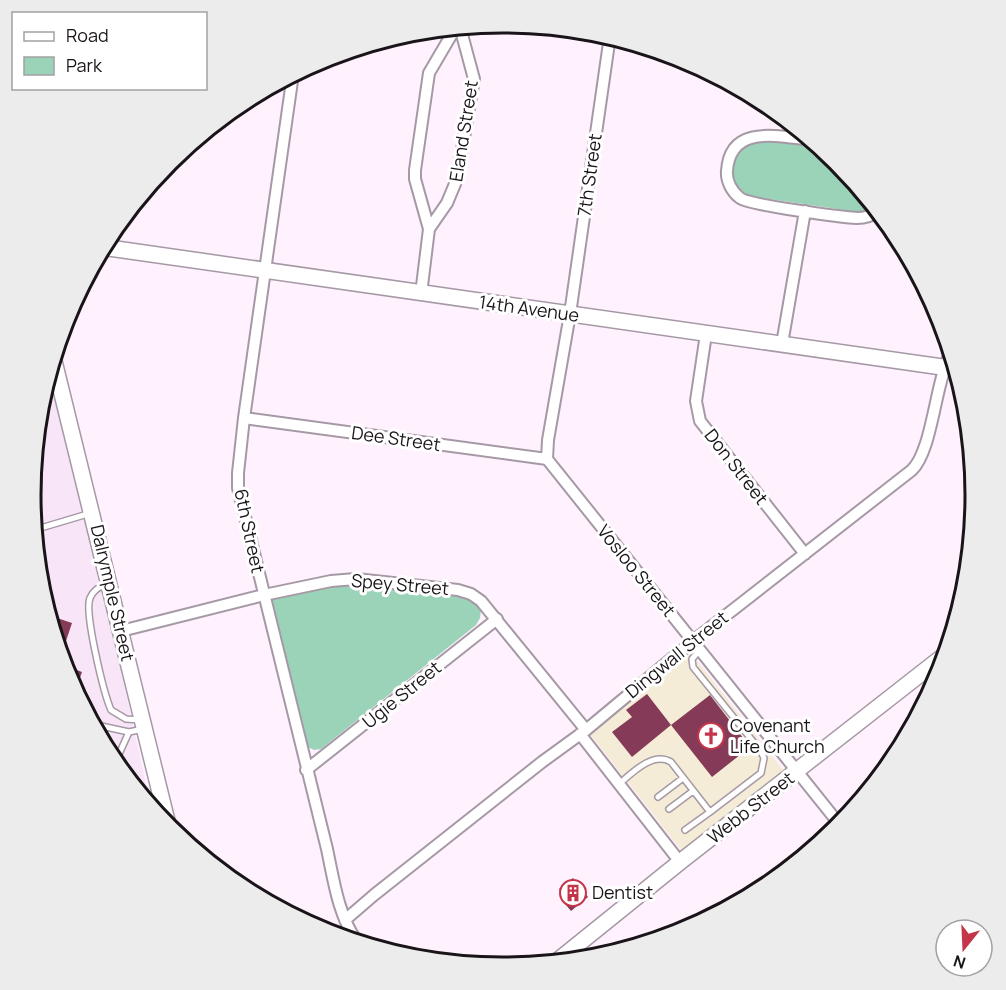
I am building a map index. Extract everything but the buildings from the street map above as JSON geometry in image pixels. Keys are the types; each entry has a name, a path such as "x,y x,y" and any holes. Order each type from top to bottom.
{"street":[{"name":"Eland Street","path":"429,230 447,203 457,179 474,79 470,59 461,35"},
{"name":"Eland Street","path":"421,294 429,230 415,175 429,73 452,36"},
{"name":"7th Street","path":"570,314 609,46"},
{"name":"6th Street","path":"291,85 244,418 238,488 338,902 351,931"},
{"path":"797,139 763,136 746,139 733,150 727,171 731,188 737,196 745,201 804,211 858,218 871,216"},
{"path":"782,344 804,211"},
{"name":"14th Avenue","path":"113,249 947,368"},
{"path":"547,459 548,440 570,314"},
{"name":"Don Street","path":"706,334 696,401 700,421 805,554"},
{"name":"Dingwall Street","path":"345,920 495,799 697,646 805,554 916,465 922,455 948,373"},
{"name":"Dalrymple Street","path":"57,374 164,809"},
{"name":"Dee Street","path":"244,418 547,459"},
{"name":"Vosloo Street","path":"547,459 834,818"},
{"name":"Spey Street","path":"121,632 264,595 342,579 416,584 471,594 481,601 497,619 583,732 619,784 680,862"},
{"name":"Ugie Street","path":"306,770 497,619"},
{"name":"Webb Street","path":"568,952 933,665"}],"lane":[{"path":"42,527 93,512"},
{"path":"109,582 94,590 88,609 109,706 120,717 144,724"},
{"path":"685,830 761,773 764,758 693,667 692,659 697,646"},
{"path":"120,753 129,732 144,724"},
{"path":"103,726 129,732"},
{"path":"619,784 640,766 659,758 671,762 710,812"},
{"path":"658,797 683,778"},
{"path":"669,809 693,791"}],"shaded area":[{"path":"53,392 92,539 147,789 119,752 89,699 76,672 57,615 45,555 41,495 45,435"},
{"path":"691,653 784,771 682,851 589,733"}],"green space":[{"path":"764,139 803,144 830,168 867,210 858,212 748,196 734,185 730,172 741,143"},
{"path":"344,582 473,599 481,610 480,618 476,625 321,749 314,750 304,745 271,601 274,597"}],"place":[{"name":"Covenant Life Church","path":"711,736"},
{"name":"Dentist","path":"573,893"}]}
